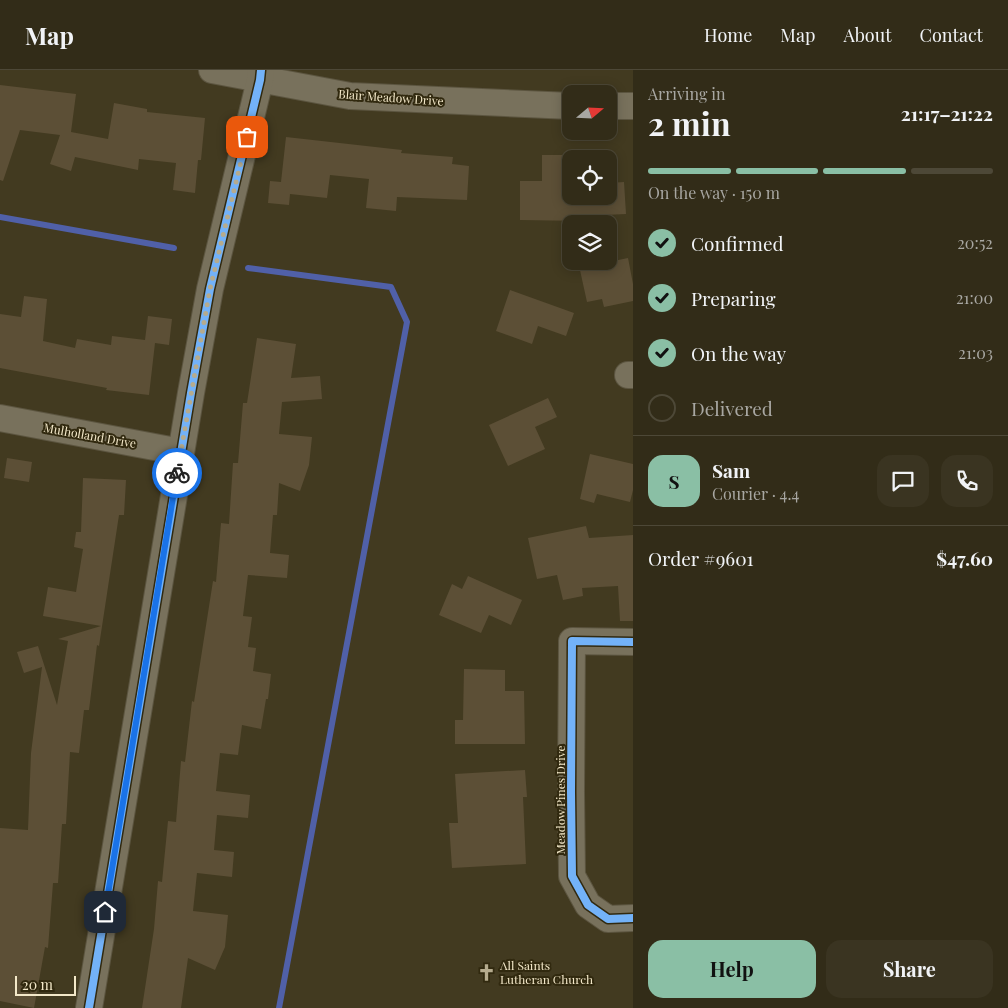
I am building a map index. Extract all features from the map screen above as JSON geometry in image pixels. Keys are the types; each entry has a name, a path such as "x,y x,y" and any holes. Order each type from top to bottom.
{"street":[{"name":"Blair Meadow Drive","path":"212,70 261,75 350,96 562,106"},
{"path":"89,1008 181,452 210,289 261,75"},
{"path":"618,106 633,106"},
{"name":"Mulholland Drive","path":"0,418 181,452"},
{"name":"Meadow Pines Drive","path":"633,642 572,641 571,792 572,876 588,905 608,919 633,918"}],"building":[{"path":"0,85 76,94 71,132 108,139 114,103 147,109 147,112 205,118 201,160 198,160 195,193 173,190 176,163 139,159 138,170 75,157 71,171 50,164 60,135 20,130 3,181 0,180"},
{"path":"286,137 402,150 401,153 453,157 452,164 469,166 467,200 397,197 396,211 366,208 369,179 330,175 327,198 290,194 289,205 268,203 270,181 281,182"},
{"path":"542,155 562,155 562,205 617,205 617,182 624,182 626,214 562,215 562,221 520,220 520,181 542,181"},
{"path":"628,258 633,284 633,301 604,307 602,299 587,302 580,270 617,270 617,260"},
{"path":"510,290 574,313 566,336 538,326 532,344 496,331"},
{"path":"24,296 47,299 43,341 75,348 77,339 111,345 112,336 145,340 148,316 172,319 169,345 155,343 149,395 106,390 107,388 0,368 0,314 21,317"},
{"path":"257,338 296,344 291,378 320,376 322,399 282,402 279,434 312,437 309,465 300,491 279,483 277,515 273,515 270,553 289,555 287,578 248,575 243,616 252,617 248,647 256,648 253,671 271,674 268,699 266,699 261,729 242,725 238,755 220,753 216,791 250,795 248,818 217,815 214,850 234,852 232,877 197,873 193,911 228,915 225,947 215,970 188,958 181,1008 142,1008 154,929 158,881 162,882 168,821 176,822 181,761 185,762 192,701 194,702 213,581 216,582 221,523 229,524 233,463 238,463 243,403 247,403"},
{"path":"548,398 557,417 535,427 545,449 508,466 489,425"},
{"path":"590,454 633,464 633,490 630,502 597,494 594,503 580,499"},
{"path":"7,458 32,462 29,482 4,478"},
{"path":"83,478 126,480 124,515 119,515 99,646 97,645 89,710 84,710 79,753 70,752 66,824 62,824 58,883 53,883 48,948 45,947 34,1008 0,1001 0,828 28,830 31,753 42,667 24,673 17,652 38,646 57,705 68,641 58,639 101,626 43,616 48,587 76,592 83,549 74,547 76,532 81,532"},
{"path":"586,526 589,538 633,535 633,621 620,621 618,586 582,588 583,596 563,600 557,575 537,579 528,538"},
{"path":"468,576 522,600 511,625 489,615 481,633 439,615 452,584 462,589"},
{"path":"464,669 505,670 505,691 524,691 525,744 455,744 455,720 463,720"},
{"path":"525,770 527,797 523,797 526,864 452,868 449,823 458,823 455,774"}],"waterway":[{"path":"0,217 174,248"},
{"path":"248,268 391,287 407,322 279,1008"}],"cycle path":[{"path":"89,1008 210,289 261,70"},
{"path":"633,642 572,641 571,792 572,876 588,905 608,919 633,918"}],"way so far":[{"path":"177,473 210,289 247,137"}],"place":[{"name":"All Saints Lutheran Church","path":"486,972"}],"route":[{"path":"105,912 177,473"}]}
